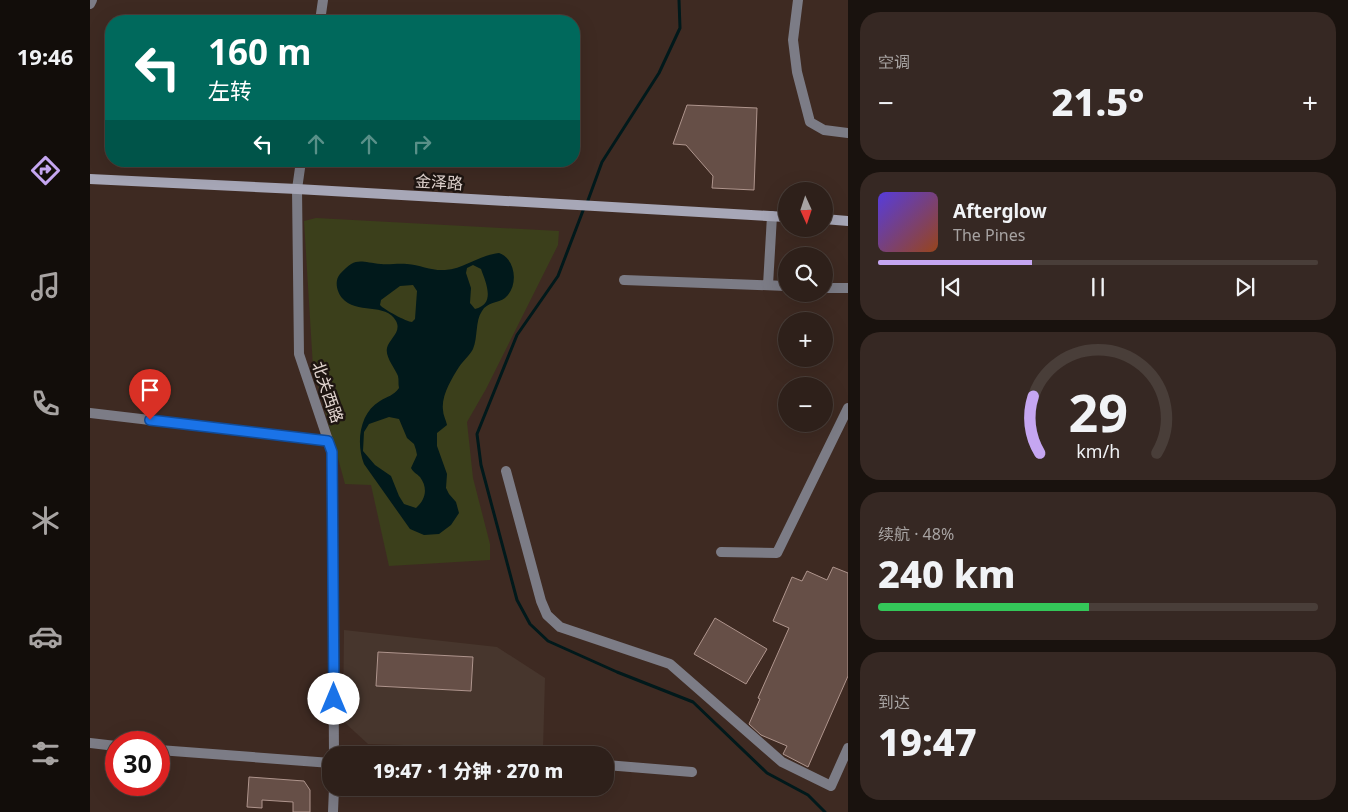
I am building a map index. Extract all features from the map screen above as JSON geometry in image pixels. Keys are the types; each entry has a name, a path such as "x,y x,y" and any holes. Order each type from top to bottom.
{"main road":[{"name":"金泽路","path":"90,179 778,216"},
{"path":"833,220 848,221"}],"street":[{"path":"90,4 92,0"},
{"path":"321,15 323,0"},
{"path":"798,0 793,40 797,72 810,122 824,130 848,133"},
{"name":"北关西路","path":"300,167 297,189 299,354 332,452 334,746"},
{"path":"768,285 772,216"},
{"path":"624,280 778,286"},
{"path":"833,288 848,288"},
{"path":"721,552 777,553 848,408"},
{"path":"90,413 328,441"},
{"path":"506,471 541,601 547,615 560,627 670,664 782,762 831,786 848,748"},
{"path":"90,744 105,745"},
{"path":"170,751 322,762"},
{"path":"614,767 692,772"},
{"path":"333,812 334,796"}],"shaded area":[{"path":"344,630 497,647 545,678 543,746 368,744 343,721"}],"green space":[{"path":"316,218 559,231 558,245 486,389 467,422 473,478 490,544 490,560 389,566 371,485 345,484 313,367 304,221"}],"water":[{"path":"499,253 509,261 514,273 512,287 505,298 484,308 480,315 473,349 456,371 445,393 443,414 447,425 437,433 437,446 447,474 446,488 456,502 459,513 451,525 439,534 424,535 410,529 364,464 360,447 361,430 368,413 373,406 399,388 398,376 387,351 388,345 397,329 396,321 385,312 348,303 339,293 337,280 345,268 354,262 407,264 435,270 445,270 459,267","holes":["473,265 481,269 488,292 486,303 475,309 470,303 471,288 466,273 467,268","413,285 417,291 415,319 412,322 395,315 380,305 381,300 400,286","389,417 399,419 407,438 414,444 417,455 411,468 423,481 425,489 424,497 416,508 404,504 391,476 375,465 363,451 364,432 369,424"]}],"building":[{"path":"687,105 757,108 754,190 712,188 713,176 686,145 673,144"},
{"path":"833,567 848,573 848,676 808,767 783,754 787,746 761,735 749,724 760,699 758,698 789,628 773,621 792,577 802,581 807,571 827,580"},
{"path":"715,618 767,649 746,684 694,654"},
{"path":"378,652 473,657 471,691 376,686"},
{"path":"249,777 304,781 310,790 310,812 293,812 293,802 262,800 262,808 247,807"}],"waterway":[{"path":"587,203 602,162 659,73 680,28 679,0"},
{"path":"584,208 558,276 517,335 477,434 481,465 517,600 530,624 548,641 617,672 693,702 767,773 808,795 825,812"}],"route":[{"path":"150,420 328,441 332,452 334,699"}]}
